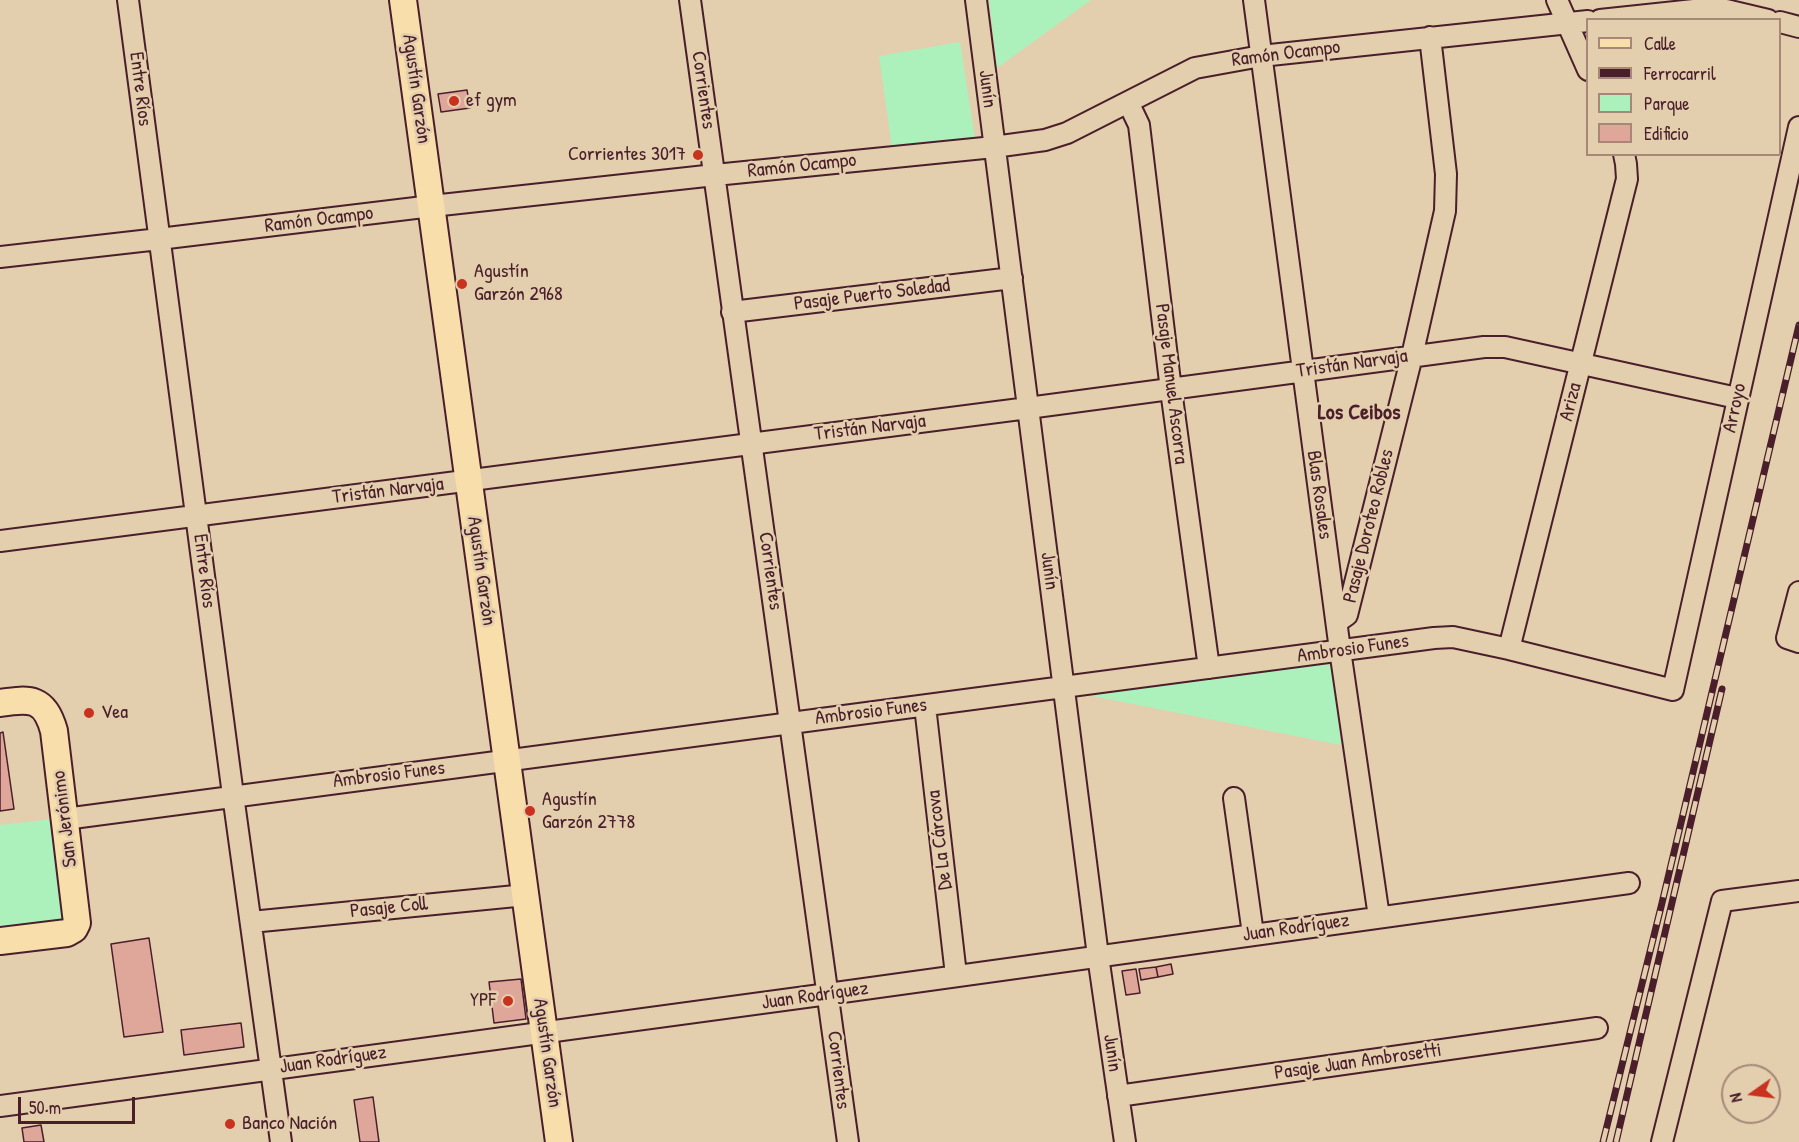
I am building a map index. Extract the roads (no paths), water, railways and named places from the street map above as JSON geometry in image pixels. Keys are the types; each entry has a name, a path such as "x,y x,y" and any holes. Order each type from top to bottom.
{"main road":[{"name":"Agustín Garzón","path":"404,0 559,1142"},
{"name":"San Jerónimo","path":"0,703 32,700 50,716 54,731 76,923 74,929 67,933 0,941"}],"street":[{"name":"Entre Ríos","path":"128,0 281,1142"},
{"name":"Corrientes","path":"690,0 848,1142"},
{"name":"Junín","path":"976,0 1098,956 1125,1142"},
{"name":"Blas Rosales","path":"1254,0 1340,651 1379,917"},
{"path":"1557,0 1586,68"},
{"path":"1619,18 1703,9 1726,10 1760,18"},
{"name":"Ramón Ocampo","path":"0,257 432,206 994,147 1059,137 1195,68 1261,56 1586,21"},
{"path":"1781,22 1799,27"},
{"name":"Pasaje Doroteo Robles","path":"1337,622 1347,615 1412,356 1445,211 1447,193 1430,37"},
{"name":"Pasaje Manuel Ascorra","path":"1128,102 1139,124 1171,390 1209,668"},
{"name":"Arroyo","path":"1673,690 1799,127"},
{"name":"Ariza","path":"1509,649 1627,179 1624,156"},
{"name":"Pasaje Puerto Soledad","path":"732,312 1012,278"},
{"name":"Tristán Narvaja","path":"0,541 1171,390 1484,347 1505,347 1737,398"},
{"path":"1793,640 1799,592"},
{"name":"Ambrosio Funes","path":"65,819 790,721 925,706 1453,637 1673,690"},
{"name":"De La Cárcova","path":"925,706 956,975"},
{"path":"1234,798 1253,934"},
{"name":"Juan Rodríguez","path":"0,1106 1629,883"},
{"path":"1662,1142 1722,901 1799,891"},
{"name":"Pasaje Coll","path":"251,922 526,895"},
{"name":"Pasaje Juan Ambrosetti","path":"1118,1096 1597,1028"}],"railway":[{"path":"1603,1142 1799,325"},
{"path":"1616,1142 1722,689"}],"place":[{"name":"ef gym","path":"454,101"},
{"name":"Corrientes 3017","path":"698,155"},
{"name":"Agustín Garzón 2968","path":"462,284"},
{"name":"Vea","path":"89,713"},
{"name":"Agustín Garzón 2778","path":"530,811"},
{"name":"YPF","path":"508,1001"},
{"name":"Banco Nación","path":"230,1124"}],"district":[{"name":"Los Ceibos","path":"1359,413"}]}
